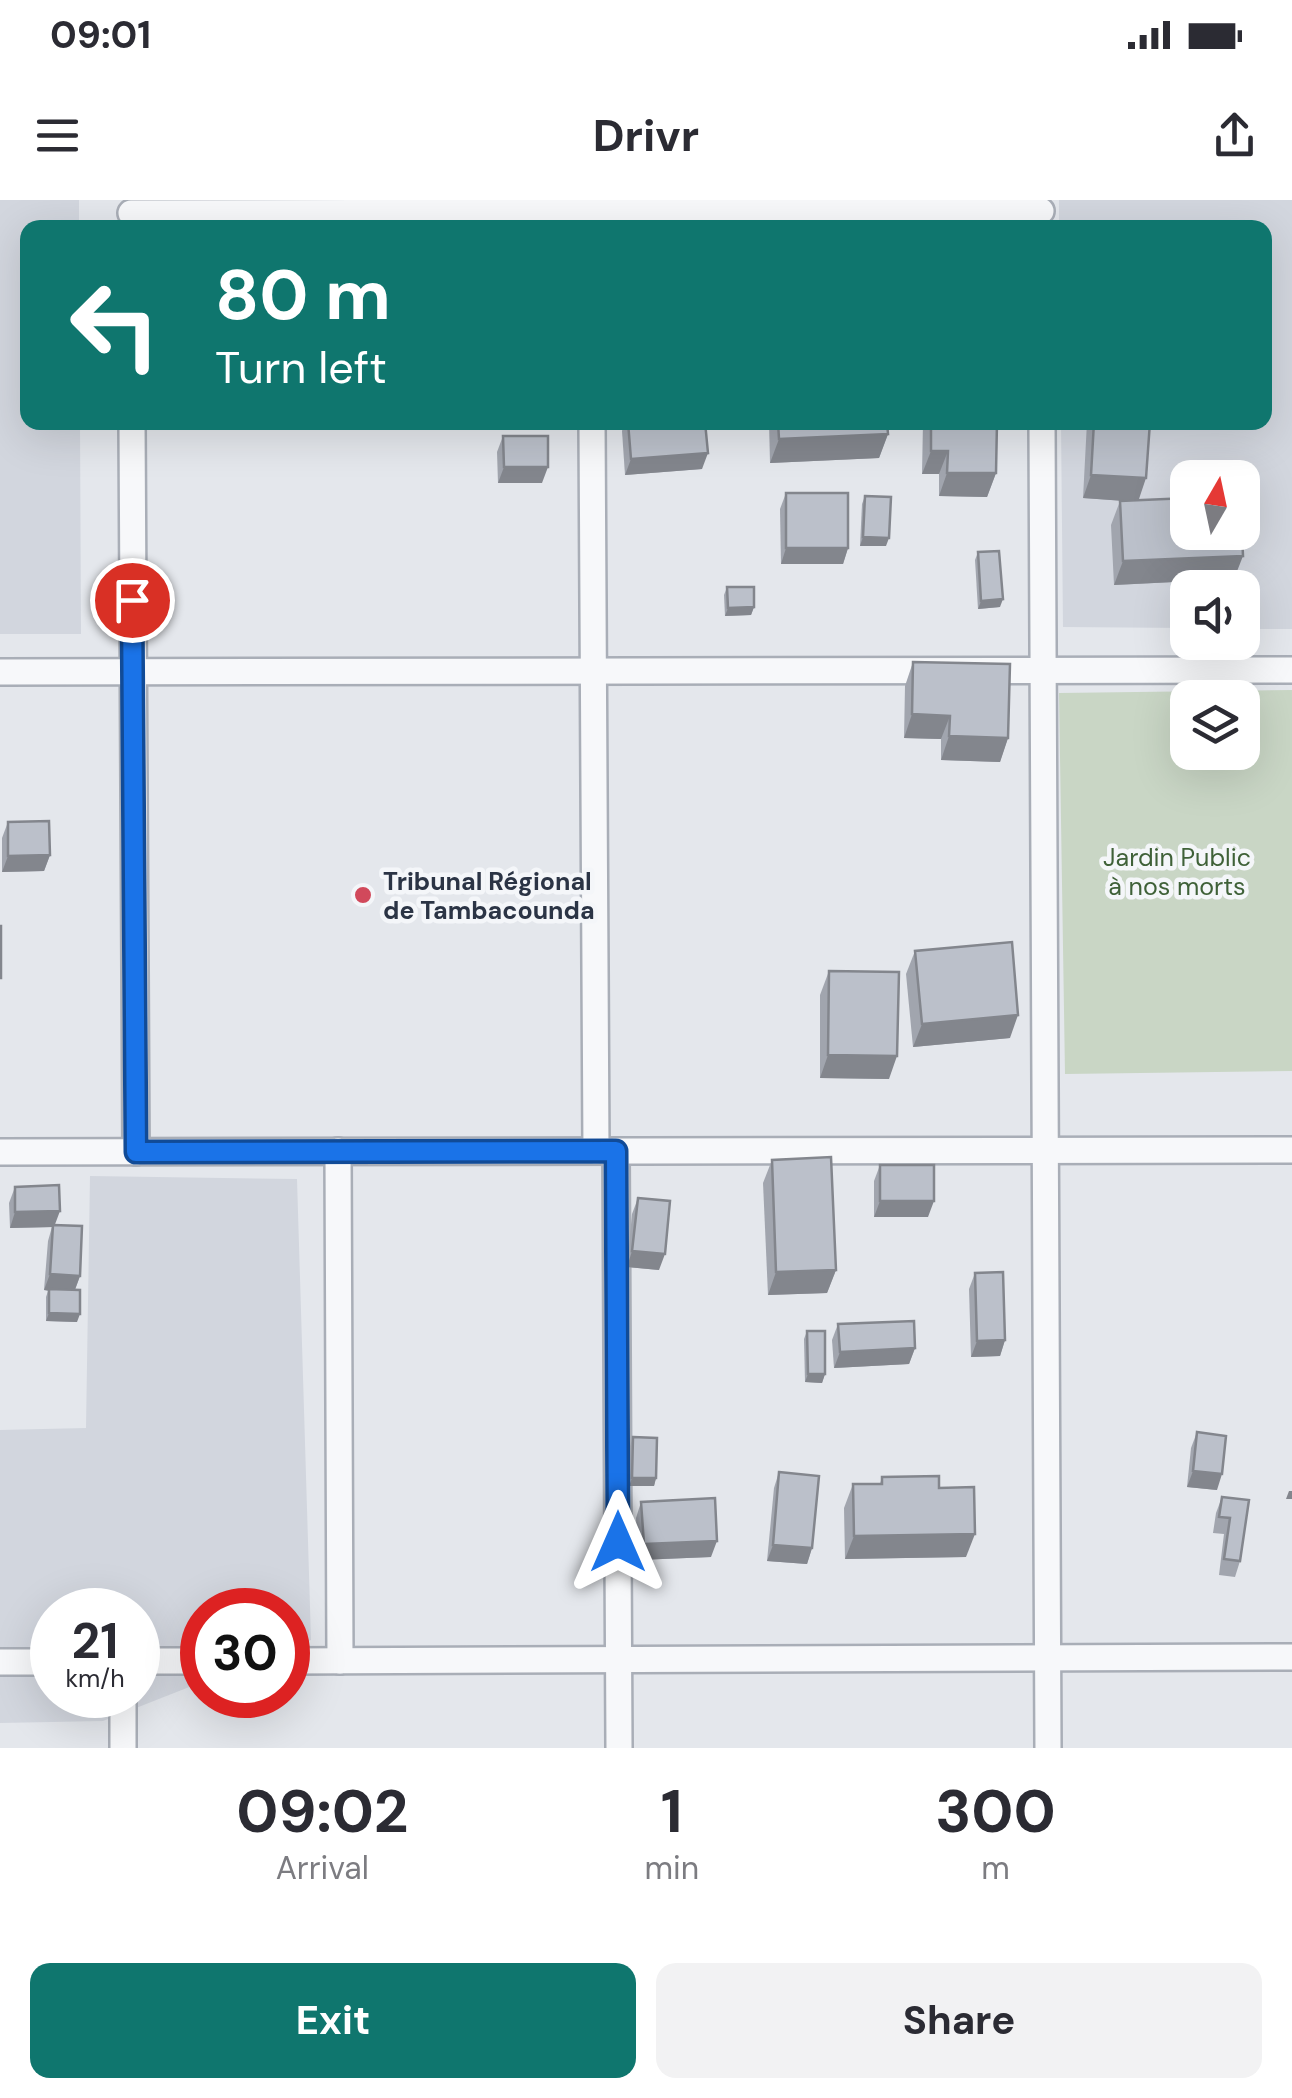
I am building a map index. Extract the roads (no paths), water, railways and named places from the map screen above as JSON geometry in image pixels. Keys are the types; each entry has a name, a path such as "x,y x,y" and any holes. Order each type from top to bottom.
{"street":[{"path":"131,214 1041,213"},
{"path":"132,430 136,1152"},
{"path":"592,430 619,1748"},
{"path":"1042,430 1048,1748"},
{"path":"0,672 1292,670"},
{"path":"0,1152 1292,1150"},
{"path":"338,1151 340,1661"},
{"path":"310,1661 1292,1657"},
{"path":"0,1662 30,1662"},
{"path":"122,1718 123,1748"}],"place":[{"name":"Tribunal Régional de Tambacounda","path":"363,895"}],"park label":[{"name":"Jardin Public à nos morts","path":"1177,872"}]}
